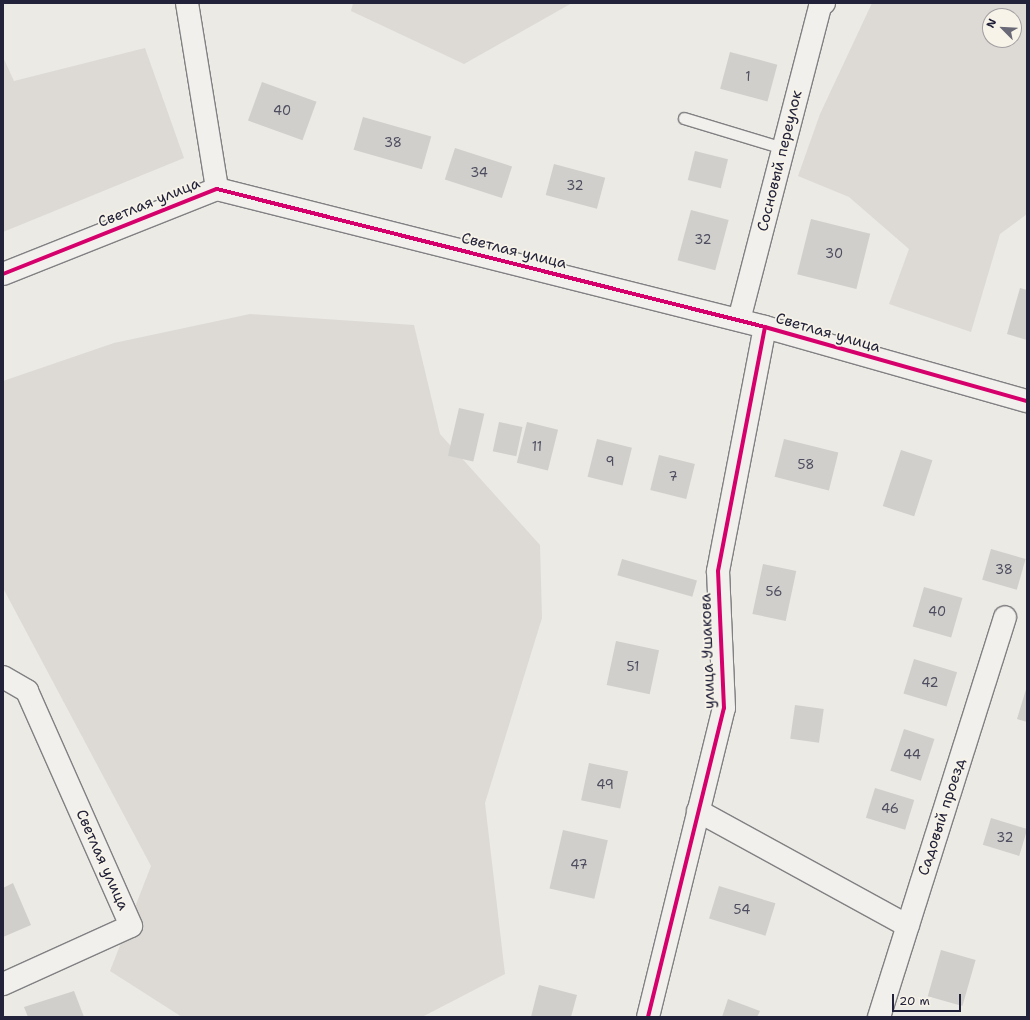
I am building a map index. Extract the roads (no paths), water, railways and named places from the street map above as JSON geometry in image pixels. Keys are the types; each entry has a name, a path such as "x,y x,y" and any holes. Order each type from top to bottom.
{"street":[{"path":"188,3 217,189"},
{"name":"Сосновый переулок","path":"739,320 820,6 824,3"},
{"name":"Светлая улица","path":"3,274 217,189 739,320 1027,401"},
{"name":"улица Ушакова","path":"648,1017 724,708 718,571 765,327"},
{"name":"Садовый проезд","path":"879,1017 1005,618"},
{"name":"Светлая улица","path":"3,677 27,691 131,926 3,984"},
{"path":"698,811 908,926"}],"lane":[{"path":"684,118 783,148"}]}
